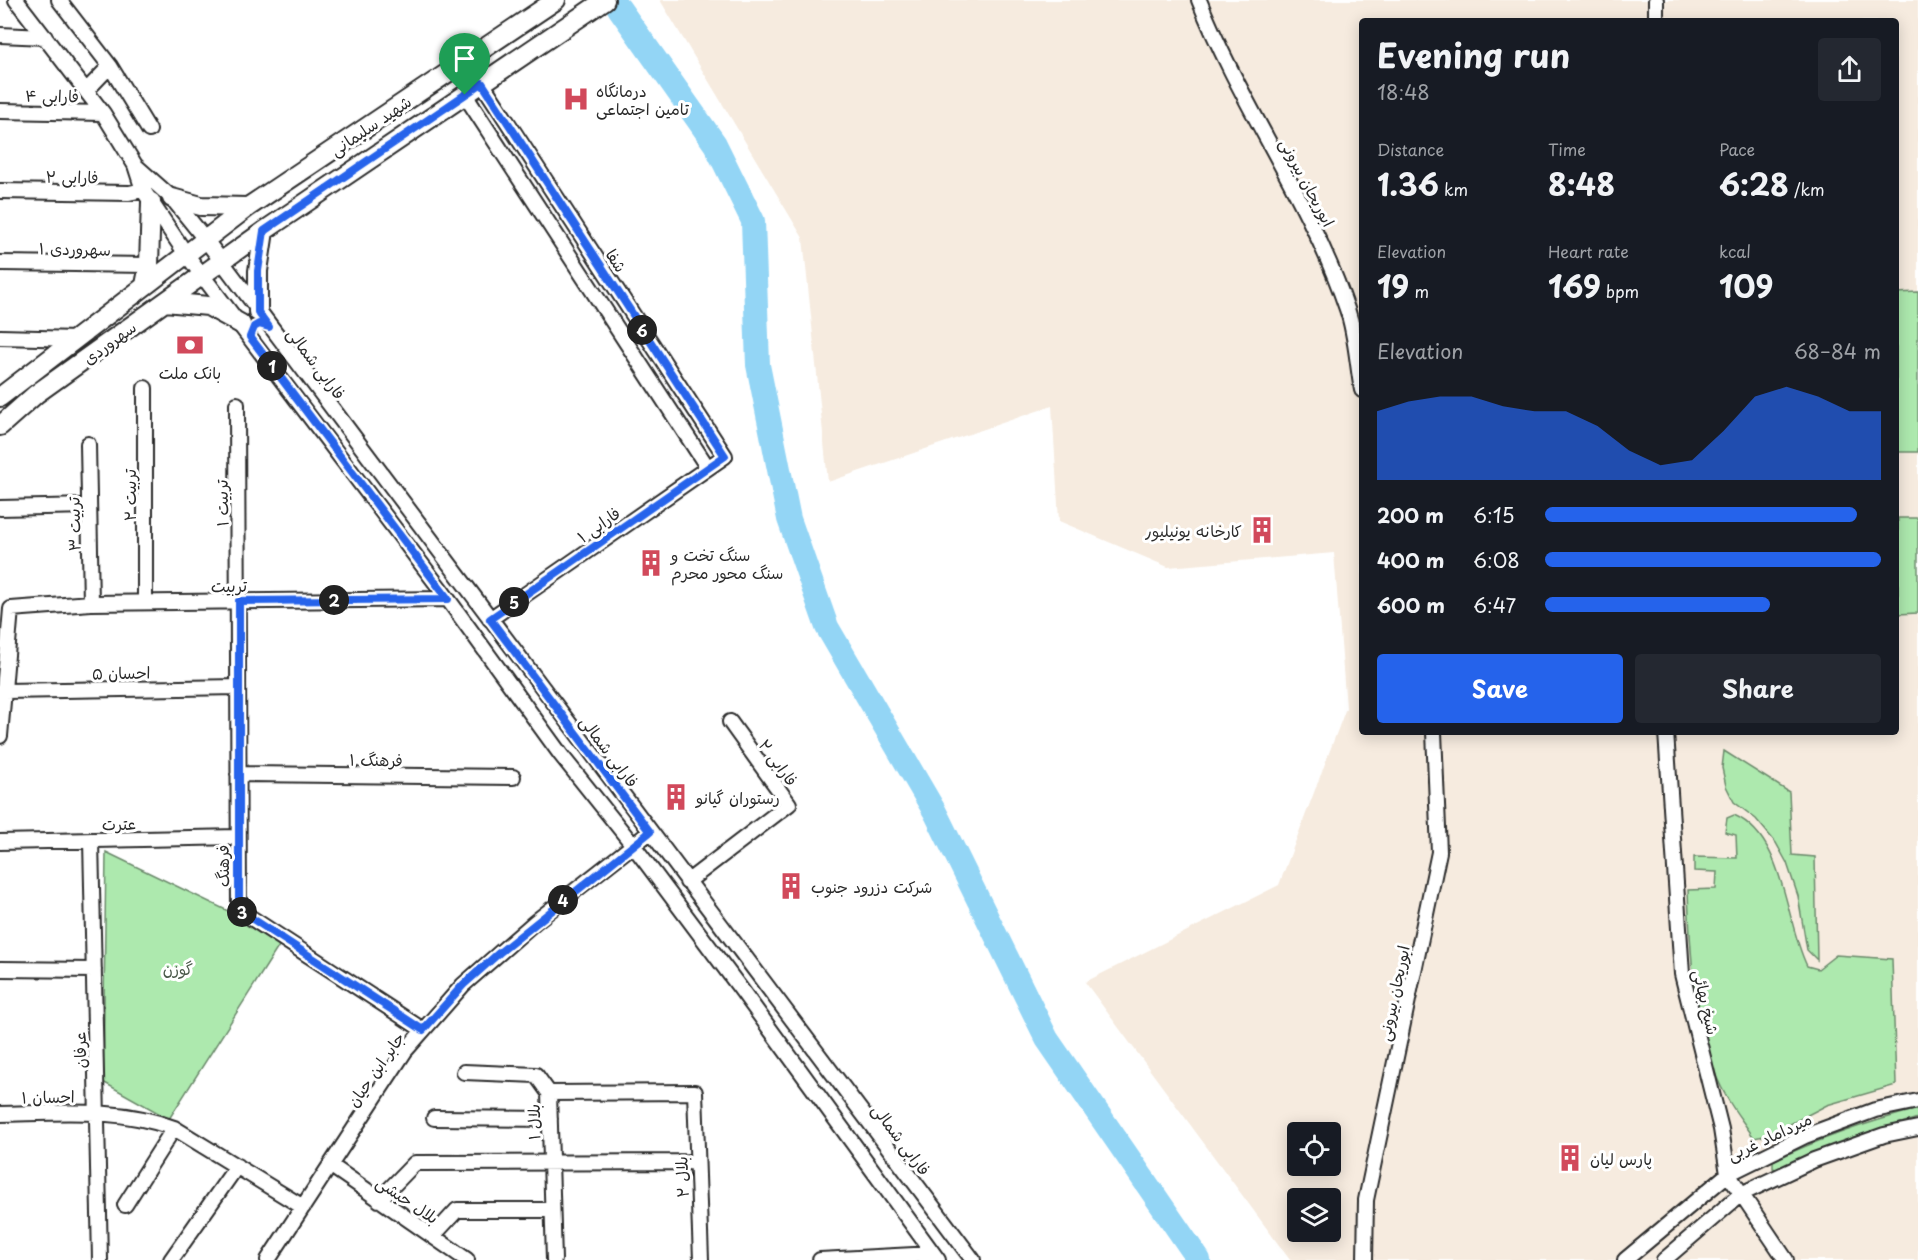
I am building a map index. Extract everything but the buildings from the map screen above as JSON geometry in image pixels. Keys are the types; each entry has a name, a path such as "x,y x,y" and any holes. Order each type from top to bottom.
{"main road":[{"name":"شهید سلیمانی","path":"186,254 248,207 556,0"},
{"name":"شهید سلیمانی","path":"221,262 605,0"},
{"path":"145,285 149,265 147,196"},
{"path":"172,198 201,206 248,207"},
{"path":"258,312 258,271 264,231"},
{"name":"سهروردی","path":"0,397 186,254"},
{"name":"سهروردی","path":"0,426 36,394 221,262"},
{"path":"165,302 208,306 246,331"}],"street":[{"path":"16,0 103,113 135,165 147,196 186,254 448,599 561,755 633,845 935,1257"},
{"path":"59,0 110,66 149,130"},
{"name":"ابوریحان بیرونی","path":"1198,0 1219,51 1317,234 1348,311 1359,373"},
{"path":"1656,0 1656,18"},
{"path":"0,35 45,37"},
{"path":"86,91 110,66"},
{"name":"شفا","path":"482,83 725,456"},
{"path":"465,95 708,468"},
{"path":"481,120 498,109"},
{"name":"فارابی ۴","path":"0,111 103,113"},
{"path":"135,165 172,198 205,239"},
{"name":"فارابی ۲","path":"0,191 129,193 147,196"},
{"path":"555,234 572,222"},
{"name":"فارابی شمالی","path":"205,239 973,1260"},
{"name":"سهروردی ۱","path":"0,262 149,265"},
{"path":"246,331 264,324 269,327"},
{"path":"0,337 77,339"},
{"name":"تربیت ۲","path":"145,388 145,602"},
{"name":"تربیت ۱","path":"237,404 239,601"},
{"name":"تربیت ۳","path":"88,444 91,603"},
{"name":"فارابی ۱","path":"490,619 725,456"},
{"path":"0,508 89,506"},
{"name":"تربیت","path":"3,671 11,609 91,603 448,599"},
{"name":"فرهنگ","path":"239,601 239,910 423,1030"},
{"path":"0,736 5,691 3,671"},
{"name":"احسان ۵","path":"5,691 238,687"},
{"name":"فارابی ۲","path":"687,882 789,804 730,722"},
{"name":"ابوریحان بیرونی","path":"1365,1260 1366,1200 1439,852 1434,735"},
{"name":"شیخ بهائی","path":"1666,735 1682,974 1721,1129 1728,1174 1786,1260"},
{"name":"فرهنگ ۱","path":"238,774 513,777"},
{"name":"جابر ابن حیان","path":"268,1260 405,1051 463,985 535,922 650,832"},
{"name":"عترت","path":"0,842 238,837"},
{"name":"عرفان","path":"91,840 100,1260"},
{"path":"0,969 94,970"},
{"path":"464,1072 536,1075 549,1093"},
{"name":"بلال ۱","path":"554,1260 549,1093 695,1092"},
{"name":"بلال ۲","path":"695,1092 700,1260"},
{"name":"میرداماد غربی","path":"1625,1260 1728,1174 1804,1136 1875,1110 1918,1101"},
{"name":"احسان ۱","path":"0,1113 97,1112 153,1120 174,1128 303,1207"},
{"path":"434,1118 550,1119"},
{"path":"125,1204 174,1128"},
{"path":"1664,1260 1741,1194 1814,1160 1884,1135 1918,1128"},
{"path":"379,1200 415,1163 697,1162"},
{"path":"171,1260 237,1166"},
{"name":"بلال حبشی","path":"330,1166 467,1260"},
{"path":"433,1236 457,1210 552,1210"},
{"path":"820,1260 935,1257"}],"shaded area":[{"path":"660,0 1918,0 1918,1260 1290,1260 1085,982 1279,885 1346,708 1334,553 1168,567 1059,521 1052,406 828,482 803,238"}],"green space":[{"path":"1918,292 1918,452 1899,452 1899,293"},
{"path":"1899,518 1918,518 1918,613 1899,614"},
{"path":"1724,751 1789,792 1792,855 1815,857 1817,960 1807,950 1798,896 1787,863 1776,843 1756,819 1734,802 1726,786 1722,768"},
{"path":"1734,815 1751,826 1764,842 1774,861 1799,947 1807,966 1818,969 1836,955 1892,959 1896,1085 1827,1105 1769,1135 1754,1138 1732,1107 1715,1074 1700,1023 1690,941 1688,890 1716,889 1717,872 1694,871 1694,857 1737,858 1736,835 1725,832 1727,818"},
{"name":"گوزن","path":"106,852 284,938 169,1119 103,1082"},
{"path":"1918,1109 1918,1118 1851,1138 1778,1170 1773,1168 1773,1161 1808,1145 1863,1125"}],"waterway":[{"path":"619,8 715,144 753,221 758,365 789,519 827,627 935,812 1047,1039 1199,1260"}],"place":[{"name":"درمانگاه تامین اجتماعی","path":"576,99"},
{"name":"بانک ملت","path":"190,345"},
{"name":"کارخانه یونیلیور","path":"1262,530"},
{"name":"سنگ تخت و سنگ محور محرم","path":"651,563"},
{"name":"رستوران گیانو","path":"676,797"},
{"name":"شرکت دزرود جنوب","path":"791,886"},
{"name":"پارس لیان","path":"1570,1158"}],"route":[{"path":"482,83 725,456 490,619 650,832 499,953 463,985 423,1030 239,910 237,792 239,601 448,599 250,337 251,331 259,324 269,327 258,312 258,271 264,231 465,95 482,83"}]}
